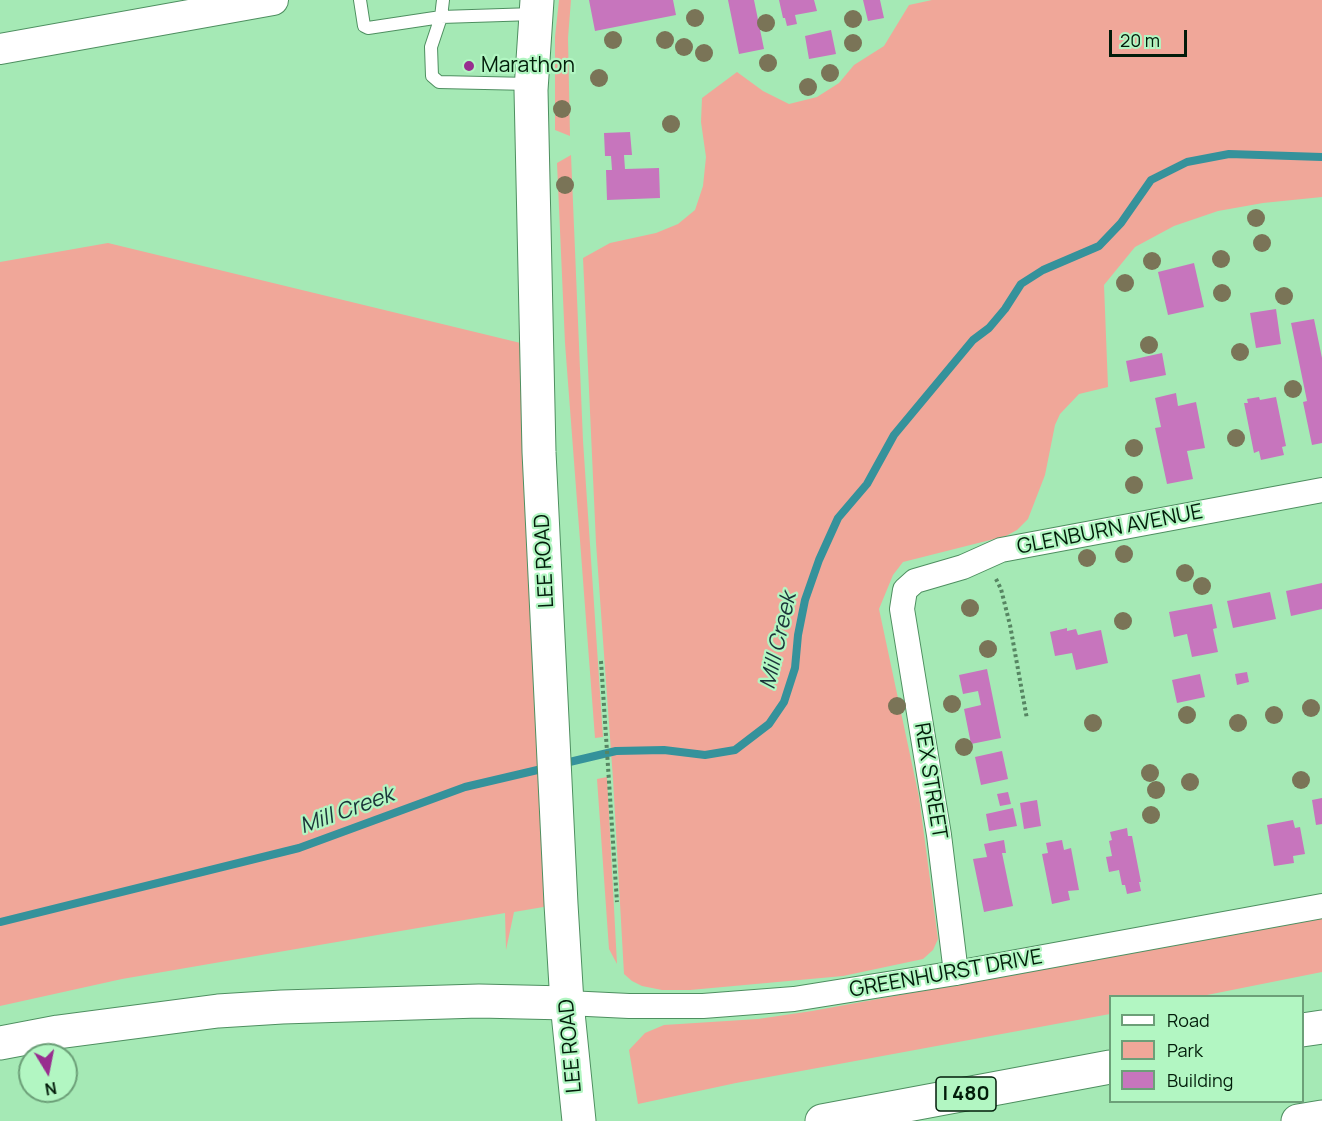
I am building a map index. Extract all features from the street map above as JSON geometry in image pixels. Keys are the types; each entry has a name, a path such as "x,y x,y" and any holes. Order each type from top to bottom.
{"main road":[{"name":"LEE ROAD","path":"536,7 531,84 539,452 561,904 567,1003 579,1121"},
{"path":"0,1043 58,1032 218,1011 489,1001 567,1003"},
{"path":"1304,1030 1322,1027"},
{"name":"I 480","path":"822,1121 1109,1067"},
{"path":"1298,1121 1322,1117"}],"street":[{"path":"0,49 273,0"},
{"name":"GLENBURN AVENUE","path":"905,590 915,581 963,567 1001,550 1322,490"},
{"name":"REX STREET","path":"905,590 902,609 939,835 956,973"},
{"name":"GREENHURST DRIVE","path":"567,1003 658,1006 752,1003 794,999 956,973 1322,906"}],"lane":[{"path":"360,0 364,26 368,28 441,17 536,7"},
{"path":"443,0 441,17 431,47 432,76 439,82 531,84"}],"path":[{"path":"982,559 1001,589 1027,719"},
{"path":"601,661 617,902"}],"green space":[{"path":"559,0 571,0 568,38 570,136 555,130 555,37"},
{"path":"932,0 1322,0 1322,197 1263,203 1218,211 1174,226 1135,247 1104,285 1108,387 1079,394 1060,414 1055,425 1045,475 1028,519 1017,530 1006,536 903,562 893,575 879,609 919,797 938,939 933,950 923,959 843,976 690,990 662,990 642,986 624,974 596,543 583,258 610,243 656,233 678,224 695,210 703,186 706,157 701,122 702,98 737,72 763,91 789,104 817,97 839,83 854,65 884,46 909,5"},
{"path":"571,155 583,441 603,737 595,738 565,343 557,163"},
{"path":"108,243 537,347 561,904 514,912 506,950 505,913 122,979 0,1006 0,262"},
{"path":"607,777 617,964 609,949 597,779"},
{"path":"1322,918 1322,972 1207,995 1109,995 1109,1014 736,1083 638,1104 629,1050 645,1033 664,1025 758,1019"}],"building":[{"path":"589,0 673,0 676,15 595,31"},
{"path":"728,0 754,0 764,49 739,54"},
{"path":"779,0 814,0 817,11 795,15 797,24 787,26"},
{"path":"863,0 880,0 884,18 868,21"},
{"path":"831,30 836,54 809,59 805,36"},
{"path":"630,132 632,155 624,155 625,169 659,168 660,198 607,200 606,170 612,170 611,156 605,156 604,133"},
{"path":"1194,263 1204,307 1168,315 1158,272"},
{"path":"1276,309 1281,344 1256,348 1250,313"},
{"path":"1314,319 1322,358 1322,443 1312,445 1303,402 1307,401 1291,323"},
{"path":"1162,353 1166,375 1130,382 1126,361"},
{"path":"1176,393 1178,406 1196,402 1205,448 1187,451 1193,479 1167,484 1155,428 1161,427 1155,398"},
{"path":"1259,397 1260,400 1276,397 1286,446 1282,447 1284,455 1261,460 1259,451 1254,453 1244,403 1248,403 1247,399"},
{"path":"1322,583 1322,609 1291,616 1286,591"},
{"path":"1270,592 1276,619 1233,628 1227,601"},
{"path":"1212,604 1217,628 1213,629 1218,652 1192,657 1187,634 1174,637 1169,612"},
{"path":"1067,628 1067,631 1076,629 1078,635 1101,630 1108,663 1076,670 1072,653 1055,656 1050,632"},
{"path":"987,669 1001,738 971,744 964,709 981,705 978,691 963,694 959,675"},
{"path":"1247,672 1249,682 1237,685 1235,674"},
{"path":"1200,674 1205,697 1177,703 1172,680"},
{"path":"1002,751 1008,779 981,785 975,757"},
{"path":"1008,792 1011,804 1000,806 997,794"},
{"path":"1322,798 1322,824 1316,825 1312,800"},
{"path":"1037,800 1041,826 1024,829 1020,803"},
{"path":"1013,808 1017,826 989,831 986,814"},
{"path":"1293,820 1295,828 1300,827 1305,854 1293,856 1294,863 1274,866 1267,825"},
{"path":"1127,828 1128,836 1132,836 1141,891 1127,894 1125,885 1122,885 1119,870 1109,872 1106,857 1112,856 1110,832"},
{"path":"1004,840 1006,853 1002,853 1013,906 984,912 973,859 987,857 984,844"},
{"path":"1062,840 1064,850 1071,848 1079,890 1068,891 1070,900 1052,904 1042,854 1048,853 1046,843"}],"waterway":[{"name":"Mill Creek","path":"561,764 616,751 664,750 705,755 735,750 769,724 784,702 795,668 798,635 805,600 819,560 838,518 867,484 894,435 973,340 989,328 1005,309 1021,284 1043,270 1099,246 1121,223 1151,180 1187,162 1229,154 1322,157"},
{"name":"Mill Creek","path":"0,922 299,848 465,787 546,768"}],"place":[{"name":"Marathon","path":"469,66"}]}
